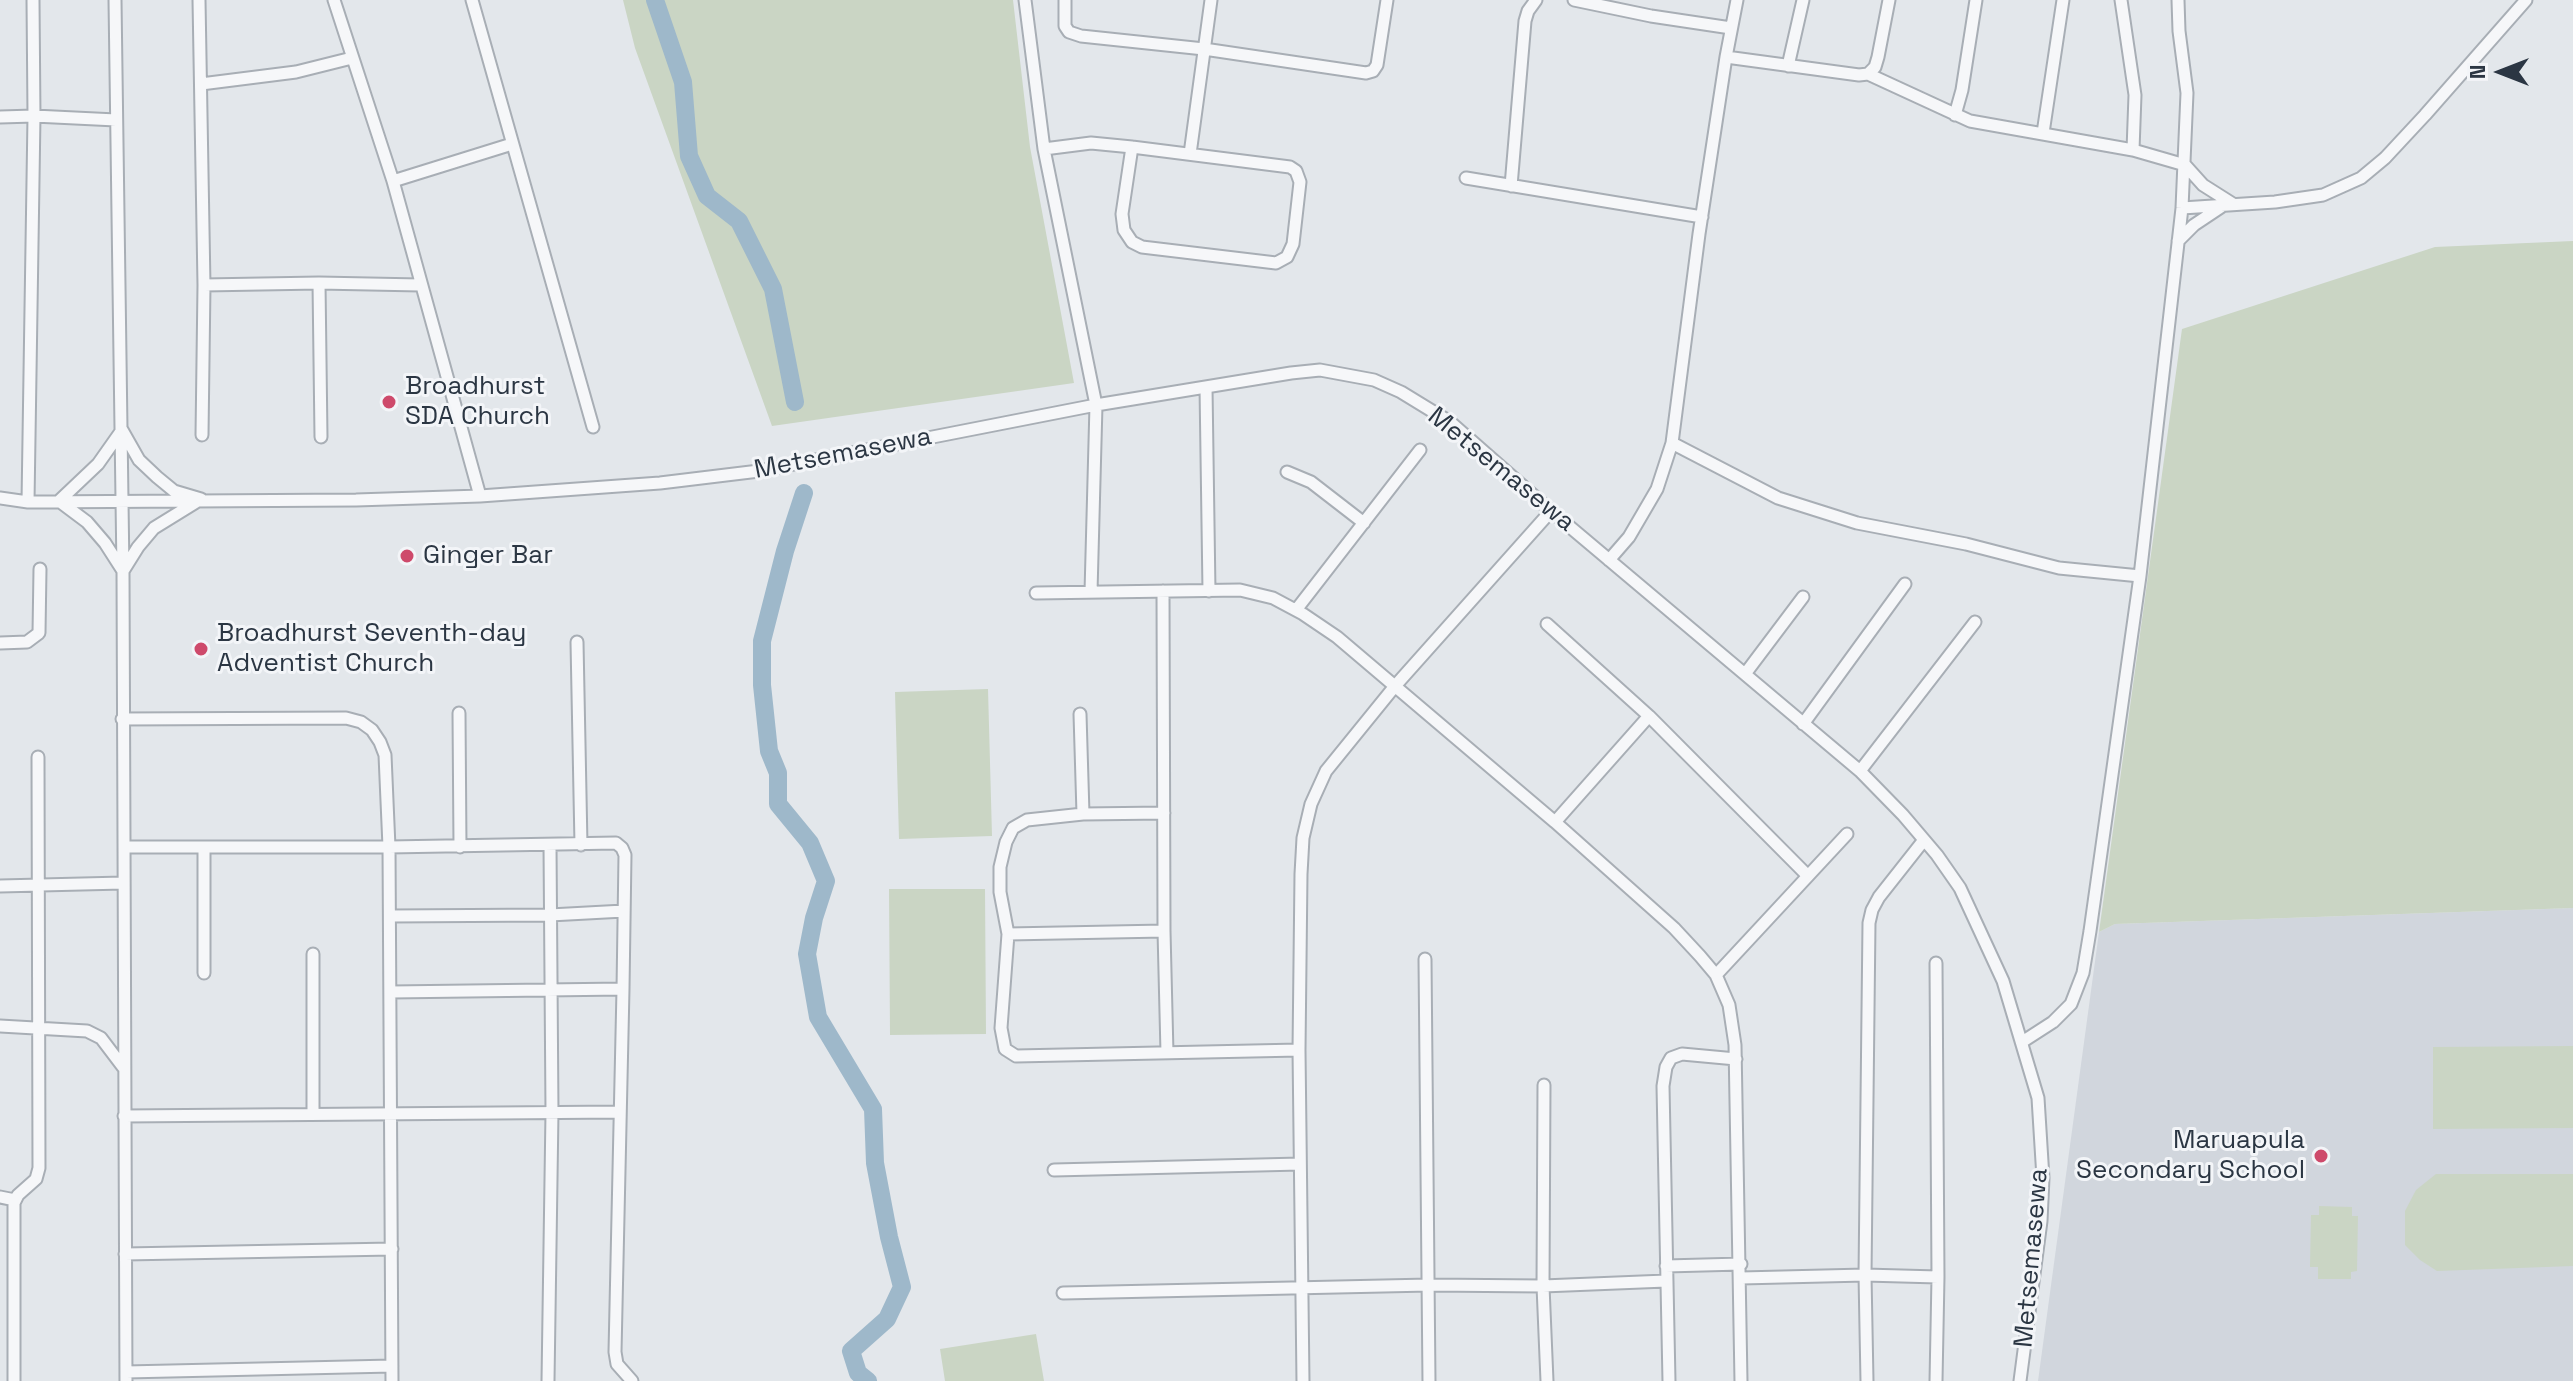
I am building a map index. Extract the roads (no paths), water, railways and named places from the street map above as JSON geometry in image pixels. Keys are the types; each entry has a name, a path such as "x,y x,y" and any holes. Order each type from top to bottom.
{"street":[{"path":"28,502 33,0"},
{"path":"115,0 122,430 126,1377 392,1366"},
{"path":"199,0 204,285 202,435"},
{"path":"334,0 393,181 480,496"},
{"path":"472,0 593,427"},
{"path":"1025,0 1044,149 1096,405 1091,592"},
{"path":"1065,0 1065,26 1069,32 1081,36 1204,49 1366,73 1373,71 1377,65 1387,0"},
{"path":"1190,154 1211,0"},
{"path":"1511,186 1525,21 1536,0"},
{"path":"1574,0 1731,28"},
{"path":"1609,560 1629,537 1657,489 1672,443 1702,217 1737,0"},
{"path":"1788,66 1803,0"},
{"path":"1868,74 1875,67 1878,57 1889,0"},
{"path":"1955,115 1976,0"},
{"path":"2043,133 2063,0"},
{"path":"2121,0 2135,95 2133,150"},
{"path":"2022,1042 2053,1022 2071,1004 2083,973 2140,576 2182,208 2187,93 2178,0"},
{"path":"2182,208 2275,202 2323,195 2361,178 2385,158 2425,115 2526,0"},
{"path":"1726,57 1868,74 1970,121 2133,150 2185,165 2203,185 2231,204"},
{"path":"201,84 296,72 352,58"},
{"path":"0,117 116,120"},
{"path":"1044,149 1091,143 1132,147 1290,167 1299,176 1299,189 1293,244 1287,257 1276,263 1142,247 1132,242 1122,222 1132,147"},
{"path":"393,181 512,144"},
{"path":"1466,178 1702,217"},
{"path":"2178,241 2212,211 2231,204"},
{"path":"319,283 321,437"},
{"path":"204,285 420,285"},
{"name":"Metsemasewa","path":"0,498 28,502 122,499 356,500 480,496 660,483 759,471 1096,405 1320,370 1374,380 1401,392 1450,422 1860,771 1924,840 1960,888 2003,981 2038,1098 2043,1178 2037,1263 2020,1381"},
{"path":"1206,387 1209,591"},
{"path":"122,430 139,460 157,477 174,491 201,499"},
{"path":"122,430 98,464 59,501 87,522 123,571"},
{"path":"1672,443 1778,498 1857,523 1966,544 2059,568 2140,576"},
{"path":"1296,610 1420,450"},
{"path":"1287,472 1311,482 1364,523"},
{"path":"123,571 154,528 201,499"},
{"path":"1303,1381 1299,1050 1301,874 1303,838 1311,804 1326,771 1395,686 1551,511"},
{"path":"0,643 27,642 39,633 40,569"},
{"path":"1803,724 1905,584"},
{"path":"1036,593 1240,590 1273,598 1296,610 1337,637 1555,822 1674,928 1716,975 1729,1005 1734,1028 1741,1381"},
{"path":"1163,591 1167,1053"},
{"path":"1745,674 1803,597"},
{"path":"1860,771 1975,622"},
{"path":"1547,624 1649,716 1808,876"},
{"path":"577,642 581,845"},
{"path":"459,713 460,847"},
{"path":"1080,714 1083,814"},
{"path":"1555,822 1649,716"},
{"path":"122,719 346,718 361,722 372,730 385,755 391,916 392,1381"},
{"path":"14,1381 15,1200 36,1179 39,1168 38,757"},
{"path":"1164,813 1083,814 1027,820 1013,828 1000,867 1000,892 1008,934 1002,1042 1009,1053 1026,1056 1299,1050"},
{"path":"1716,975 1847,834"},
{"path":"1867,1381 1865,1275 1869,923 1879,897 1924,840"},
{"path":"124,847 460,847 616,843 622,848 625,855 615,1352 617,1364 632,1381"},
{"path":"548,1381 552,1112 550,845"},
{"path":"204,847 204,973"},
{"path":"0,886 123,883"},
{"path":"391,916 550,915 624,911"},
{"path":"1008,934 1164,931"},
{"path":"313,954 313,1113"},
{"path":"1425,959 1429,1381"},
{"path":"1936,963 1936,1381"},
{"path":"391,992 623,989"},
{"path":"0,1026 87,1031 101,1038 124,1068"},
{"path":"1669,1381 1663,1086 1666,1067 1671,1058 1682,1054 1736,1059"},
{"path":"1544,1085 1543,1286 1547,1381"},
{"path":"124,1116 620,1112"},
{"path":"1054,1170 1300,1164"},
{"path":"0,1197 15,1200"},
{"path":"125,1254 392,1249"},
{"path":"1666,1266 1741,1264"},
{"path":"1741,1278 1938,1277"},
{"path":"1063,1293 1429,1285 1543,1286 1666,1281"}],"waterway":[{"path":"655,0 683,82 689,156 707,196 739,221 773,289 795,402"},
{"path":"804,493 785,551 762,641 762,685 769,751 778,773 778,804 810,843 826,881 807,954 818,1017 873,1109 875,1163 902,1287 887,1319 851,1351 858,1373 868,1381"}],"place":[{"name":"Broadhurst SDA Church","path":"389,402"},
{"name":"Ginger Bar","path":"407,556"},
{"name":"Broadhurst Seventh-day Adventist Church","path":"201,649"},
{"name":"Maruapula Secondary School","path":"2321,1156"}]}
